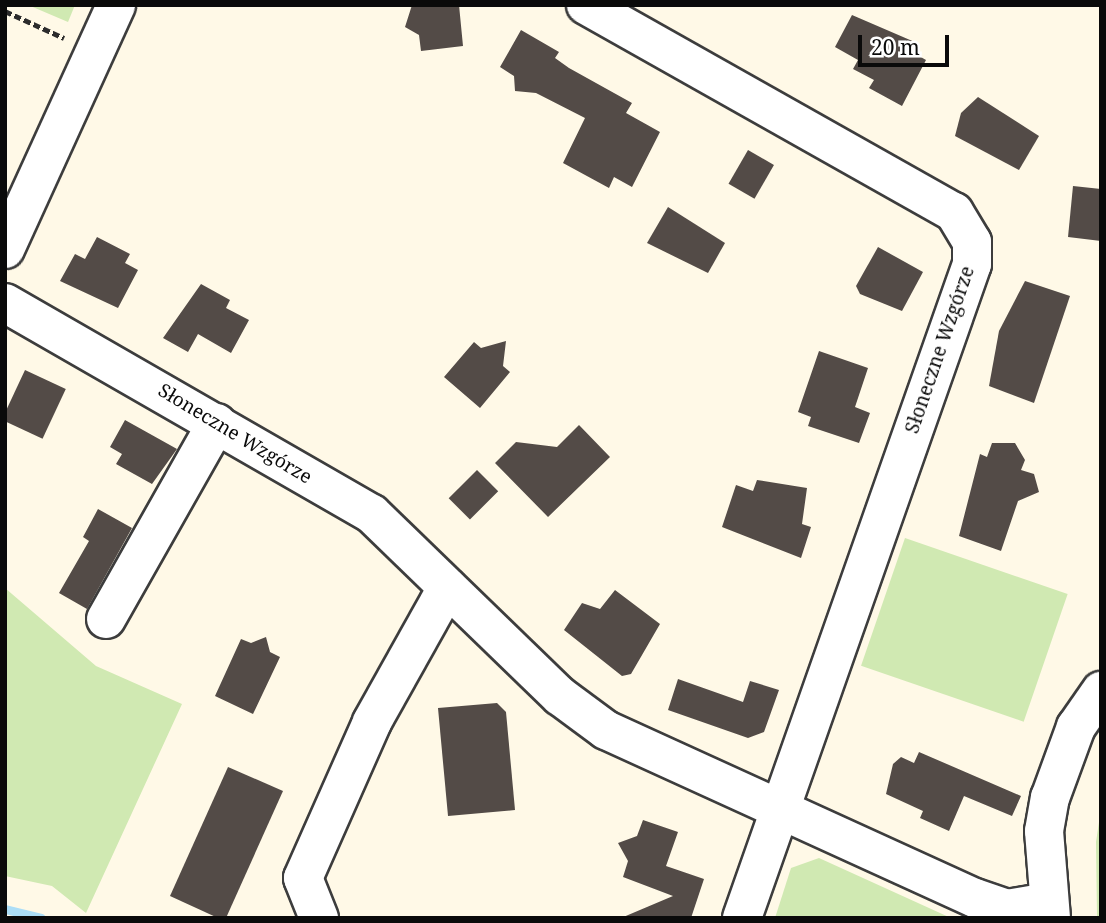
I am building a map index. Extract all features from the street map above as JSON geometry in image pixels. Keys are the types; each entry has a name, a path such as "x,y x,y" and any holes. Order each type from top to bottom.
{"street":[{"path":"5,249 116,5"},
{"name":"Słoneczne Wzgórze","path":"586,5 944,206 966,225 972,242 972,264 742,918"},
{"name":"Słoneczne Wzgórze","path":"5,303 372,514 560,696 606,730 778,810 1007,909 1049,910"},
{"path":"106,619 217,424"},
{"path":"319,918 303,878 372,722 447,588"},
{"path":"1049,910 1044,831 1062,761 1101,691"}],"path":[{"path":"5,11 63,39 68,28"}],"green space":[{"path":"28,5 75,5 68,22"},
{"path":"905,538 1068,594 1024,722 861,666"},
{"path":"5,588 96,666 182,704 86,913 52,886 5,876"},
{"path":"1101,809 1101,918 1097,918 1096,842"},
{"path":"819,858 951,918 775,918 791,868"}],"building":[{"path":"412,5 459,5 463,46 421,51 419,35 405,27"},
{"path":"852,15 917,43 912,52 926,60 902,106 869,88 874,80 853,69 858,60 835,47"},
{"path":"521,30 559,52 555,58 569,68 632,103 626,113 660,132 632,187 614,177 609,188 563,163 585,118 536,93 515,91 514,76 500,67"},
{"path":"978,97 1039,136 1019,170 955,136 961,113"},
{"path":"748,150 774,165 754,199 728,184"},
{"path":"1073,186 1101,189 1101,241 1068,237"},
{"path":"668,207 725,243 708,273 647,243"},
{"path":"97,237 130,254 125,263 138,270 118,308 60,281 75,254 85,259"},
{"path":"878,247 923,272 902,311 860,294 856,286"},
{"path":"1025,281 1070,296 1034,403 989,386 999,331"},
{"path":"201,284 230,300 226,308 249,320 231,353 198,334 188,352 163,338"},
{"path":"506,341 503,366 510,372 480,408 444,377 474,342 481,348"},
{"path":"819,351 868,368 855,407 870,413 859,443 808,426 811,417 798,412"},
{"path":"25,370 66,389 43,439 5,421 5,413"},
{"path":"125,420 177,449 152,484 116,464 122,454 110,447"},
{"path":"579,425 610,457 548,517 495,463 516,442 557,447"},
{"path":"992,443 1015,443 1025,460 1021,470 1034,474 1039,492 1018,501 1001,551 959,536 980,454 987,457"},
{"path":"477,470 498,491 470,519 449,498"},
{"path":"757,480 807,488 802,524 811,527 801,558 722,527 736,485 753,491"},
{"path":"98,509 132,528 87,609 59,593 89,541 83,537"},
{"path":"615,590 660,624 631,674 622,676 564,630 582,603 600,609"},
{"path":"266,637 270,652 280,657 253,714 215,696 241,639 251,643"},
{"path":"678,679 743,702 750,681 779,690 764,732 748,738 668,710"},
{"path":"497,703 506,712 515,810 448,816 438,708"},
{"path":"919,752 1021,796 1012,816 964,796 949,831 920,818 923,811 886,794 893,764 901,757 914,763"},
{"path":"228,767 283,791 226,918 218,918 170,896"},
{"path":"643,820 678,832 666,866 704,879 691,918 621,918 673,896 623,877 628,861 618,843 637,836"}],"waterway":[{"path":"5,909 41,918"}]}
